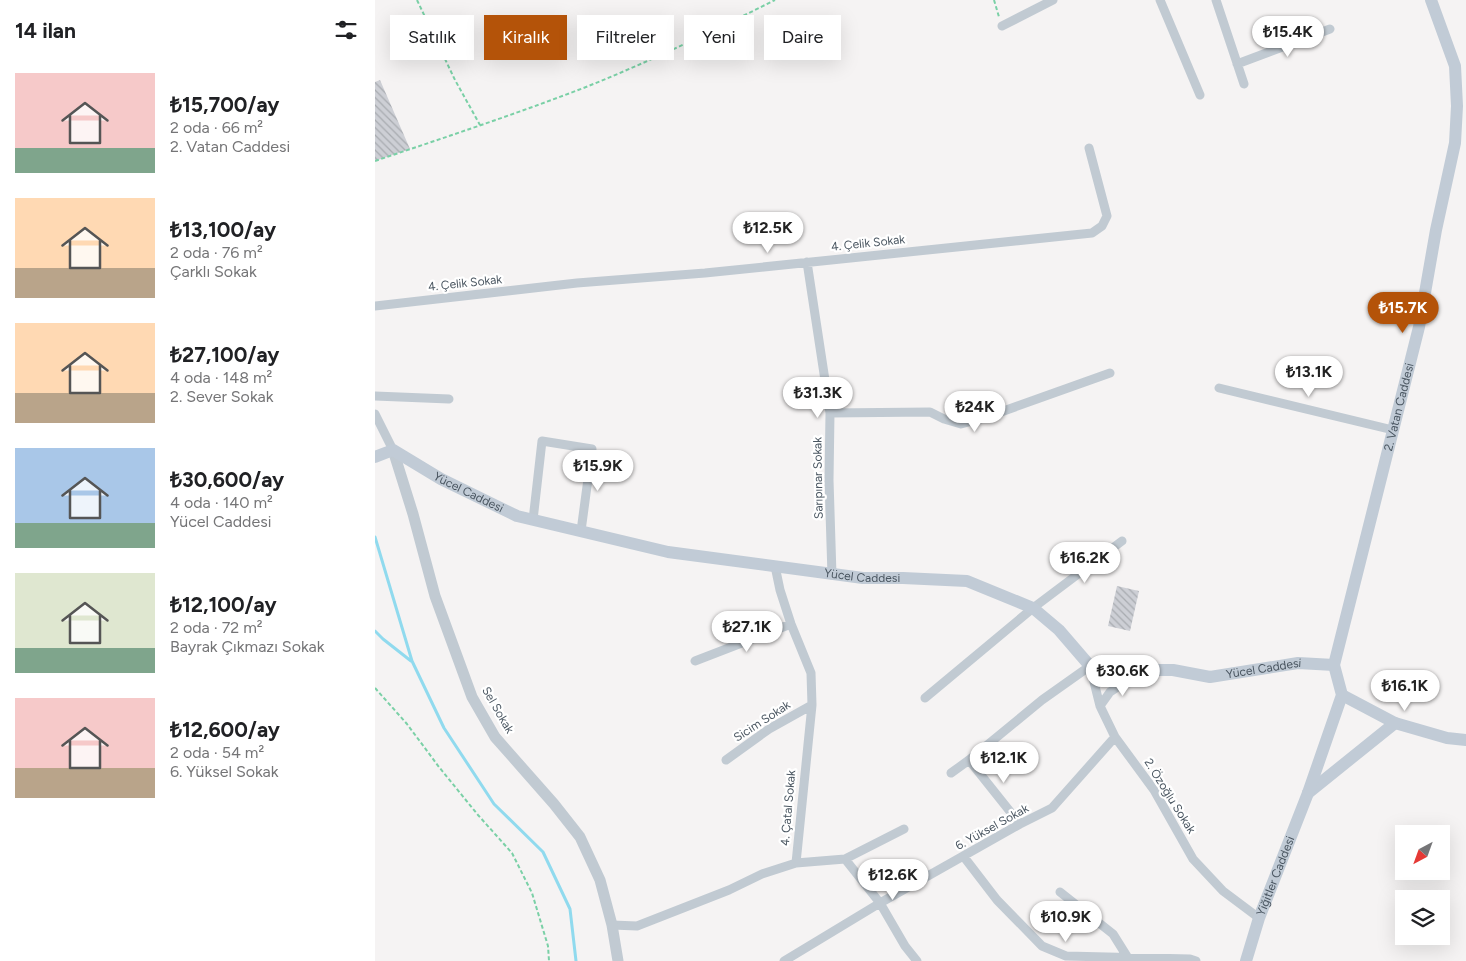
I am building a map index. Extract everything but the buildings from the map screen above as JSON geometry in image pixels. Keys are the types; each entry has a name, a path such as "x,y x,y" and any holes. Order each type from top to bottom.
{"main road":[{"name":"2. Vatan Caddesi","path":"1334,665 1419,327 1436,230 1455,143 1457,106 1455,66 1431,0"},
{"name":"Yücel Caddesi","path":"393,450 441,479 517,516 668,552 832,575 863,578 967,581 1033,608 1059,630 1090,666 1134,676 1150,670 1173,670 1210,677 1298,663 1334,665"},
{"path":"377,457 393,450"},
{"path":"1334,665 1341,694 1395,723 1447,738 1466,740"},
{"name":"Yiğitler Caddesi","path":"1246,961 1259,918 1308,793 1341,694"},
{"name":"Yiğitler Caddesi","path":"1308,793 1395,723"}],"street":[{"path":"1002,26 1053,0"},
{"path":"1160,0 1199,95"},
{"path":"1216,0 1244,84"},
{"path":"1237,64 1330,29"},
{"name":"4. Çelik Sokak","path":"375,306 577,283 705,273 1093,233 1102,226 1107,216 1089,148"},
{"name":"Sarıpınar Sokak","path":"807,262 830,413 829,480 832,575"},
{"path":"830,413 930,412 961,424 984,418 1111,373"},
{"path":"1219,388 1393,430"},
{"path":"375,396 449,399"},
{"path":"375,414 393,450"},
{"path":"533,520 542,441 592,449 581,531"},
{"name":"Sel Sokak","path":"393,450 413,514 435,596 472,696 495,737 554,804 580,837 600,880 612,925 618,961"},
{"path":"925,698 1033,608 1122,541"},
{"name":"4. Çatal Sokak","path":"612,925 637,926 729,890 762,874 796,863 812,705 811,673 791,624 780,590 775,566"},
{"path":"695,661 791,624"},
{"path":"951,773 1042,700 1090,666"},
{"name":"2. Özoğlu Sokak","path":"1090,666 1100,706 1115,736 1154,790 1193,859 1223,891 1259,918"},
{"path":"1100,706 1110,692 1134,676"},
{"name":"Sicim Sokak","path":"726,760 769,729 812,705"},
{"name":"6. Yüksel Sokak","path":"784,961 880,903 1052,808 1115,736"},
{"path":"969,760 1020,824"},
{"path":"796,863 845,859 904,829"},
{"path":"964,857 997,900 1042,946 1066,956 1190,959 1196,961"},
{"path":"845,859 880,903 905,946 917,961"},
{"path":"1060,892 1113,934 1128,958"}],"path":[{"path":"417,0 455,80 480,126"},
{"path":"375,161 480,126 586,86 684,45 775,0"},
{"path":"994,0 1002,26"},
{"path":"375,688 407,724 477,815 512,853 532,893 548,946 549,961"}],"waterway":[{"path":"375,537 412,661 444,728 494,804 543,852 570,909 576,961"},
{"path":"375,631 411,661"}]}
